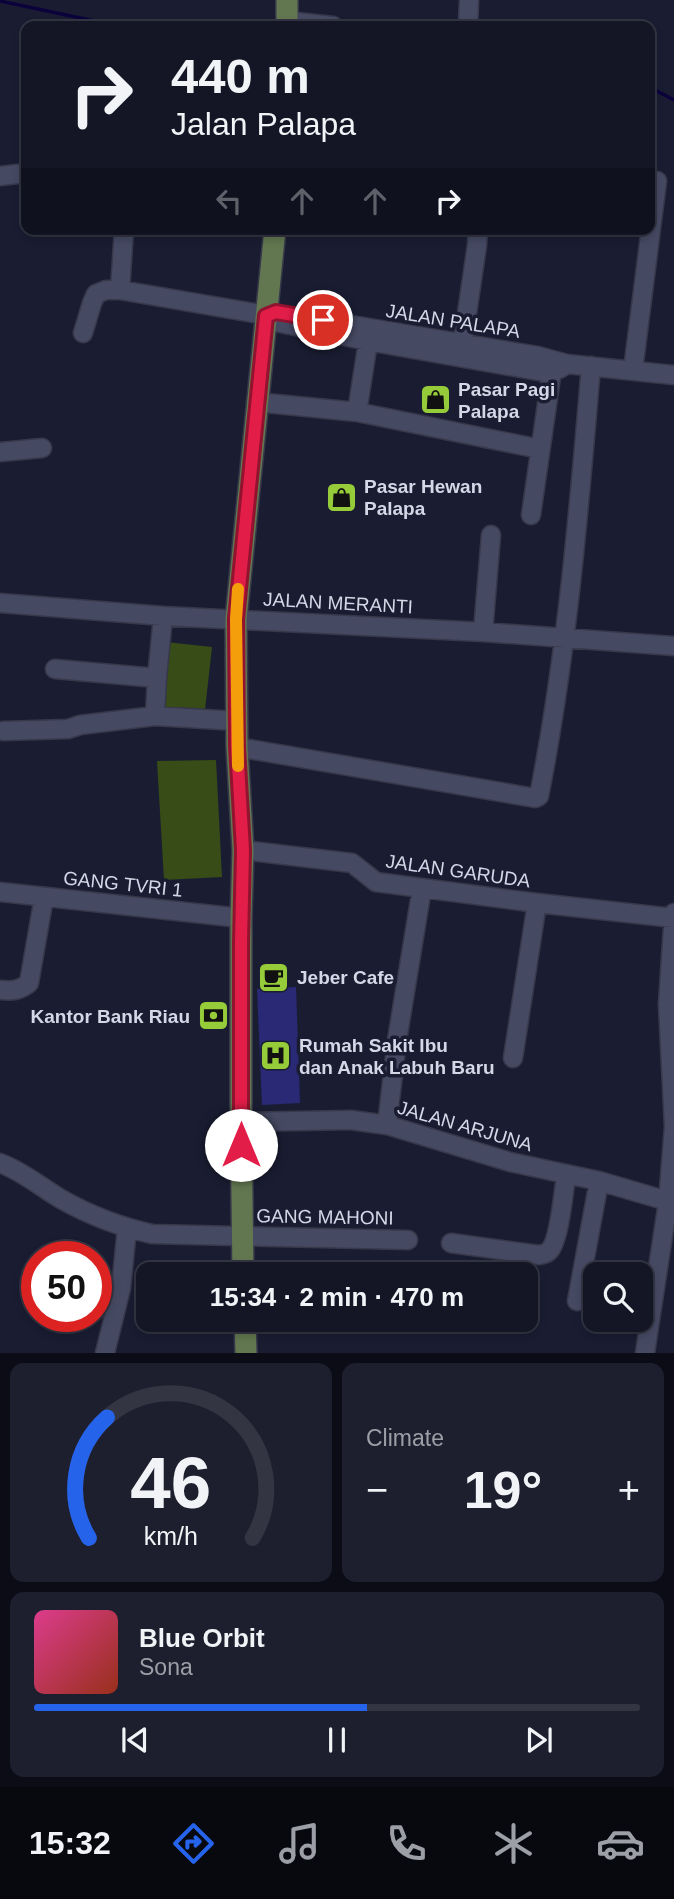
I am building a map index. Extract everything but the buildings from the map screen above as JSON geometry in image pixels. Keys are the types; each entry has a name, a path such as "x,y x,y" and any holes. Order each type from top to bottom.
{"main road":[{"path":"243,1262 243,850 237,747 236,619 274,235"},
{"path":"245,1332 246,1353"}],"street":[{"path":"468,21 469,0"},
{"path":"287,16 310,21"},
{"path":"0,176 21,174"},
{"path":"655,197 657,181"},
{"path":"83,333 96,293 120,290 124,235"},
{"path":"462,351 477,235"},
{"path":"633,370 650,235"},
{"name":"JALAN PALAPA","path":"120,290 266,316 276,312 369,335 462,351 557,365 674,375"},
{"path":"357,412 369,335"},
{"path":"531,515 540,449 557,365"},
{"path":"237,747 535,798 539,796 565,639 591,366"},
{"path":"256,402 357,412 540,449"},
{"path":"0,452 43,448"},
{"path":"484,632 491,535"},
{"name":"JALAN MERANTI","path":"0,603 163,617 484,632 674,646"},
{"path":"155,716 163,617"},
{"path":"55,669 157,678"},
{"path":"4,732 68,729 80,725 155,716 237,721"},
{"name":"JALAN GARUDA","path":"243,850 352,863 376,882 537,903 674,916 668,1004 674,1127 671,1202 645,1353"},
{"path":"387,1125 397,1040 422,888"},
{"name":"GANG TVRI 1","path":"0,892 241,918"},
{"path":"0,990 21,989 29,983 44,897"},
{"path":"513,1058 537,903"},
{"name":"JALAN ARJUNA","path":"241,1122 351,1120 387,1125 510,1162 600,1181 671,1202"},
{"name":"GANG MAHONI","path":"0,1163 11,1167 63,1200 127,1228 152,1234 408,1240"},
{"path":"452,1243 544,1254 552,1248 557,1234 566,1175"},
{"path":"577,1301 600,1181"},
{"path":"105,1353 121,1289 127,1228"}],"green space":[{"path":"166,642 212,647 203,728 157,723"},
{"path":"216,760 222,877 164,880 157,761"}],"waterway":[{"path":"0,1 95,21"},
{"path":"655,90 674,100"}],"slow traffic":[{"path":"238,589 238,766"}],"place":[{"name":"Pasar Pagi Palapa","path":"435,400"},
{"name":"Pasar Hewan Palapa","path":"341,497"},
{"name":"Jeber Cafe","path":"274,977"},
{"name":"Kantor Bank Riau","path":"213,1016"},
{"name":"Rumah Sakit Ibu dan Anak Labuh Baru","path":"276,1056"}],"route":[{"path":"241,1145 243,850 237,747 236,619 256,402 266,316 276,312 323,320"}]}
